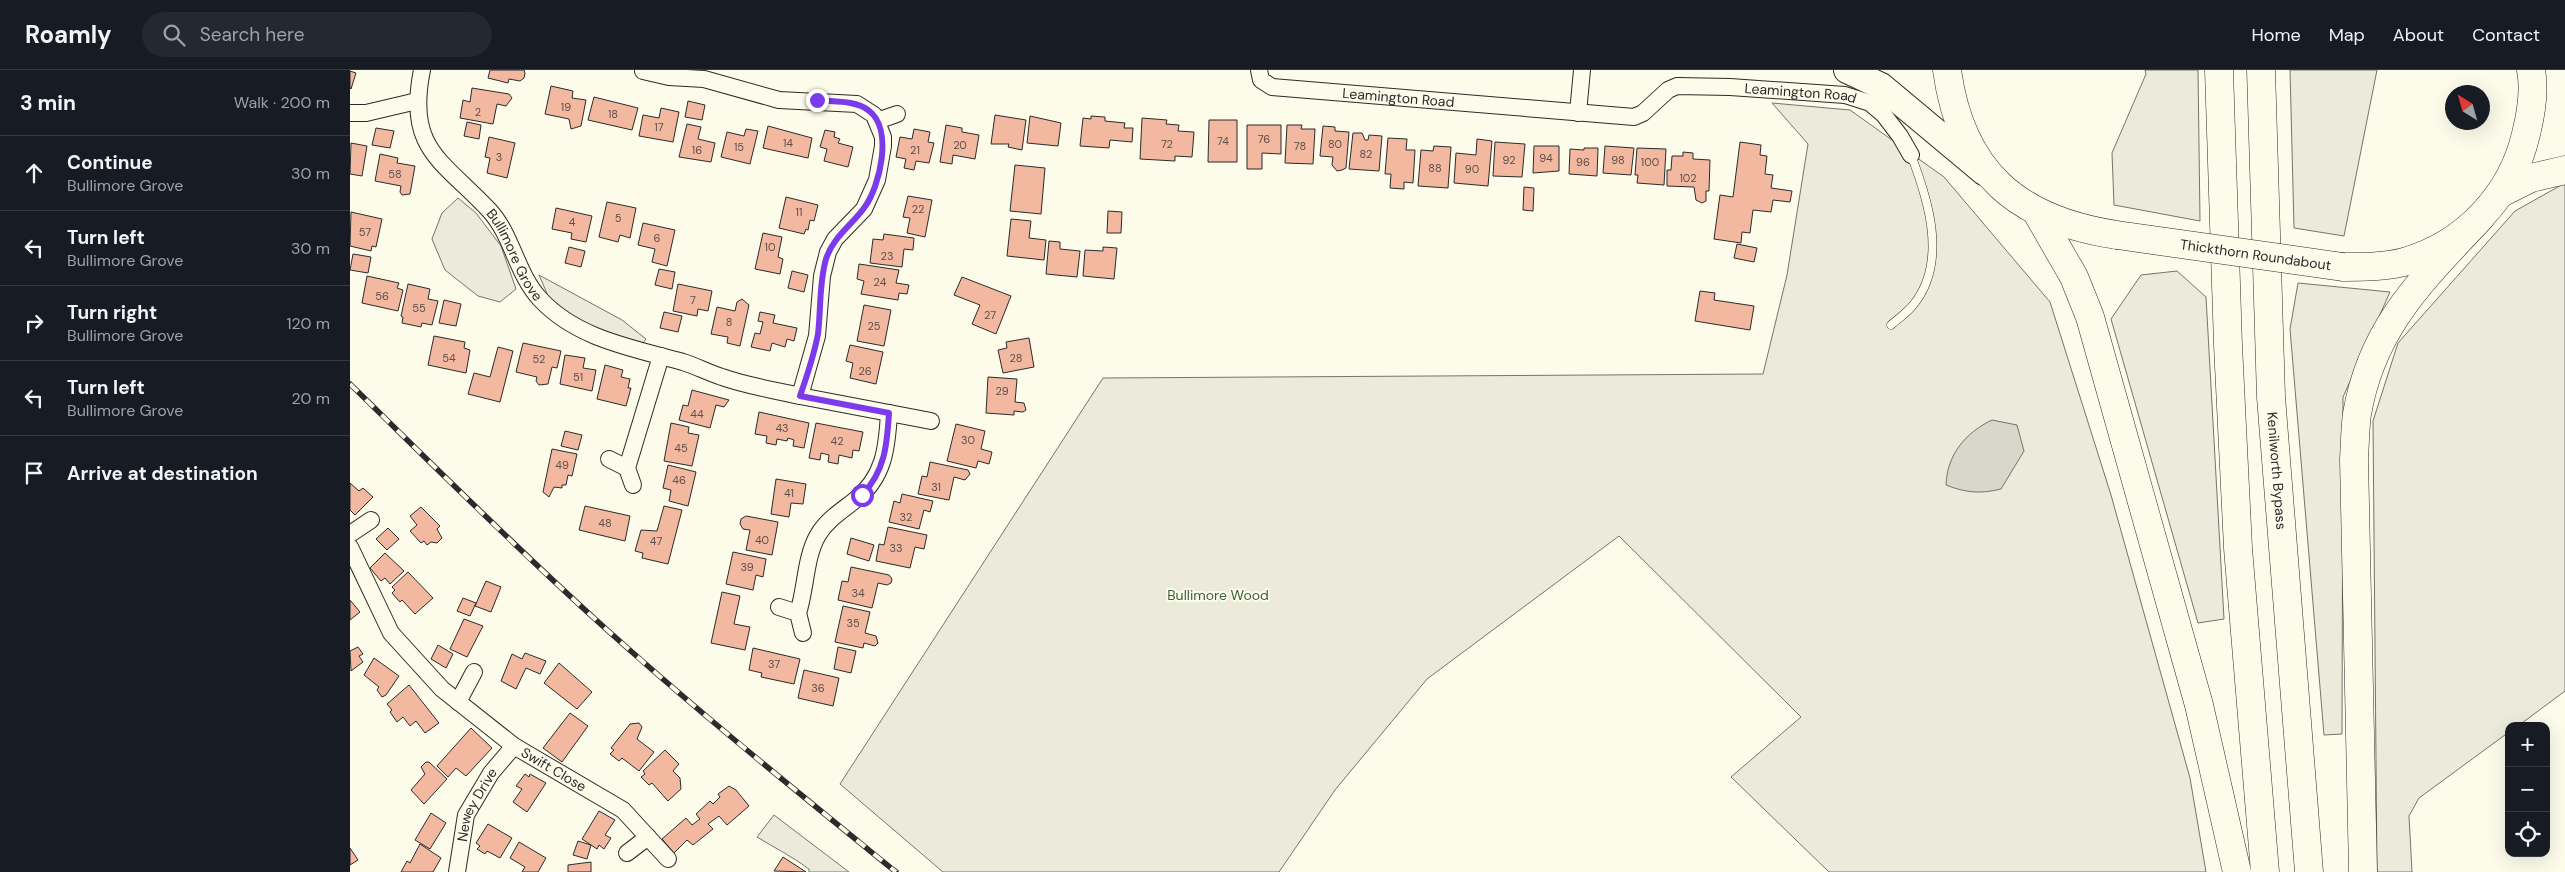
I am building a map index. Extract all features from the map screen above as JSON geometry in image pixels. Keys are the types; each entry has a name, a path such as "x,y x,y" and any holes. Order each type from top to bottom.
{"highway":[{"name":"Thickthorn Roundabout","path":"1947,70 1955,115 1968,143 1994,181 2036,211 2074,227 2117,235 2343,267 2372,267 2402,262 2425,255 2448,242 2482,217 2503,192 2516,168 2529,122 2532,98 2531,70"},
{"path":"2219,70 2228,345 2238,548 2265,872"},
{"name":"Kenilworth Bypass","path":"2261,70 2271,397 2309,872"},
{"path":"2503,192 2532,178 2565,170"},
{"path":"2036,211 2074,277 2090,317 2199,705 2237,872"},
{"path":"2363,872 2355,469 2357,416 2372,360 2394,318 2423,279 2482,217"}],"main road":[{"name":"Leamington Road","path":"1847,70 1881,86 1994,181"}],"street":[{"name":"Bullimore Grove","path":"422,70 417,101 422,129 435,156 446,170 491,212 512,247 524,276 538,297 557,315 583,331 722,377 800,396 931,421"},
{"name":"Leamington Road","path":"1259,70 1260,80 1272,87 1578,113 1639,116 1668,90 1677,86 1730,87 1845,95 1870,103 1884,115 1900,136 1911,155"},
{"path":"1578,113 1582,70"},
{"path":"643,71 669,77 704,79 779,100 857,104 867,108 877,121 883,146 877,180 864,208 835,239 828,252 822,276 817,336 800,396"},
{"path":"350,112 366,113 417,101"},
{"path":"877,121 897,114"},
{"path":"633,485 627,468 661,356"},
{"path":"803,633 798,613 816,538 826,523 869,488 880,470 887,446 889,413"},
{"path":"609,459 627,468"},
{"path":"350,534 370,520"},
{"name":"Swift Close","path":"350,547 391,633 442,689 514,746 623,810 668,859"},
{"path":"779,607 798,613"},
{"path":"458,702 474,672"},
{"name":"Newey Drive","path":"457,872 466,815 491,773 514,746"},
{"path":"627,853 648,837"}],"lane":[{"name":"Leamington Road","path":"1891,325 1915,303 1924,286 1931,256 1930,212 1911,155"}],"green space":[{"path":"2145,70 2198,70 2200,221 2114,205 2112,153 2146,74"},
{"path":"2290,70 2377,70 2344,236 2294,228"},
{"name":"Bullimore Wood","path":"1772,103 1850,110 1944,177 2050,302 2111,495 2190,778 2206,872 1829,872 1731,777 1801,717 1619,536 1427,679 1335,790 1279,872 943,872 840,784 1103,378 1763,374 1787,275 1808,144"},
{"path":"2565,183 2565,691 2523,722 2505,722 2505,735 2419,798 2409,816 2412,872 2377,872 2373,421 2398,343 2515,211"},
{"path":"458,198 476,213 501,246 516,289 500,302 478,296 445,270 432,239 442,213"},
{"path":"2177,271 2206,297 2224,619 2198,623 2111,319 2141,275"},
{"path":"539,275 622,320 646,339 643,343 588,328 549,298"},
{"path":"2298,283 2390,292 2343,397 2342,734 2324,735 2290,329"},
{"path":"774,815 849,872 809,872 809,869 757,837"}],"shaded area":[{"path":"1992,420 2017,425 2024,451 2001,489 1973,492 1946,485 1950,464 1959,446 1974,431"}],"building":[{"path":"490,70 524,70 525,73 524,78 520,81 509,79 508,83 488,78"},
{"path":"350,71 356,73 351,89 350,88"},
{"path":"551,86 573,91 572,98 586,100 581,126 571,129 569,119 545,114"},
{"path":"472,88 509,94 512,98 506,106 497,104 493,124 460,118 463,100 470,102"},
{"path":"594,97 638,108 632,130 588,120"},
{"path":"688,101 705,105 702,120 685,117"},
{"path":"661,108 679,112 673,142 639,136 643,115 659,118"},
{"path":"995,115 1026,120 1022,150 1008,147 1009,144 991,144"},
{"path":"1030,116 1061,123 1058,146 1027,143"},
{"path":"1091,116 1105,117 1105,121 1125,123 1124,128 1133,128 1132,142 1110,140 1109,148 1080,146 1083,118 1091,119"},
{"path":"1142,118 1167,120 1166,124 1179,125 1178,131 1194,132 1192,157 1175,156 1175,161 1140,159"},
{"path":"1209,120 1237,120 1237,162 1208,162"},
{"path":"467,122 481,125 479,139 464,136"},
{"path":"687,124 701,127 698,139 715,143 711,162 679,157"},
{"path":"946,125 962,128 962,132 979,135 975,159 953,155 952,164 940,162"},
{"path":"1247,125 1281,125 1281,154 1262,153 1262,169 1247,169"},
{"path":"1287,125 1302,125 1301,129 1315,129 1313,164 1285,163"},
{"path":"768,126 812,138 808,158 763,148"},
{"path":"1323,126 1335,127 1335,131 1349,132 1346,168 1342,170 1337,171 1332,165 1333,157 1320,156"},
{"path":"376,128 394,131 390,148 372,145"},
{"path":"746,129 758,131 750,164 721,157 727,132 744,136"},
{"path":"914,129 930,132 928,142 934,143 929,163 916,161 914,170 904,168 906,159 896,157 900,137 912,139"},
{"path":"825,130 835,132 834,137 840,139 838,143 853,147 848,167 824,161 827,149 820,147"},
{"path":"1353,133 1362,133 1365,140 1368,140 1369,135 1382,136 1379,171 1349,169"},
{"path":"489,137 515,143 507,178 487,173 490,158 485,157"},
{"path":"1388,138 1407,139 1406,150 1415,150 1413,183 1404,182 1404,189 1390,188 1391,174 1385,174"},
{"path":"1477,139 1492,141 1488,186 1454,183 1456,153 1476,155"},
{"path":"1495,142 1525,144 1522,177 1493,176"},
{"path":"1740,142 1761,145 1760,155 1767,156 1765,174 1773,175 1771,188 1792,191 1790,202 1773,200 1771,212 1753,210 1750,233 1742,232 1741,243 1714,239 1720,195 1733,197"},
{"path":"351,143 367,146 362,176 350,174"},
{"path":"1434,146 1451,147 1448,188 1418,186 1421,150 1433,151"},
{"path":"1534,146 1559,146 1559,171 1533,173"},
{"path":"1605,146 1634,148 1631,175 1603,173"},
{"path":"1584,148 1598,148 1597,176 1569,174 1570,149 1584,150"},
{"path":"1637,148 1666,149 1664,185 1637,183 1638,175 1635,175"},
{"path":"1683,152 1693,153 1693,159 1710,160 1709,191 1706,191 1706,201 1702,203 1696,200 1694,187 1667,186 1667,170 1671,170 1672,156 1683,156"},
{"path":"380,154 398,158 397,163 415,166 410,194 402,195 400,192 401,186 375,181"},
{"path":"1015,165 1045,168 1041,214 1010,211"},
{"path":"1524,187 1534,188 1533,211 1523,210"},
{"path":"908,196 932,200 925,237 907,233 910,218 903,217"},
{"path":"786,197 818,205 814,221 810,220 808,230 806,229 804,234 779,228"},
{"path":"607,202 636,208 630,238 620,235 618,242 599,237"},
{"path":"556,208 592,216 586,242 571,239 572,233 552,229"},
{"path":"1108,211 1122,212 1121,233 1107,233"},
{"path":"351,212 382,219 376,247 372,246 371,251 350,246"},
{"path":"1011,219 1031,221 1029,238 1046,240 1044,260 1007,256"},
{"path":"643,223 675,230 667,266 652,262 655,249 638,245"},
{"path":"763,233 782,237 778,257 783,259 780,274 755,269"},
{"path":"884,234 914,238 913,250 904,249 902,267 870,263 873,239 883,240"},
{"path":"1049,241 1060,242 1060,249 1080,251 1077,277 1046,274"},
{"path":"1737,244 1757,248 1754,262 1734,258"},
{"path":"569,247 585,251 581,267 565,263"},
{"path":"1103,247 1117,248 1114,279 1083,276 1085,250 1103,251"},
{"path":"353,254 371,257 368,273 350,270"},
{"path":"859,264 899,270 896,283 909,285 907,294 899,293 898,300 861,294 864,281 857,279"},
{"path":"659,269 675,272 672,289 655,285"},
{"path":"792,271 808,275 804,292 788,288"},
{"path":"367,276 399,283 397,288 403,290 398,311 362,303"},
{"path":"962,277 1011,296 996,334 972,324 980,305 954,295"},
{"path":"408,284 430,289 428,299 438,301 432,325 422,323 421,327 402,323 403,317 401,316"},
{"path":"678,284 712,291 708,311 698,309 697,316 673,311"},
{"path":"1700,291 1715,293 1714,300 1754,306 1750,330 1695,321"},
{"path":"742,299 749,305 740,346 727,343 728,337 711,334 717,307 735,311 737,302"},
{"path":"444,300 461,304 456,326 439,323"},
{"path":"864,305 891,310 884,346 857,341"},
{"path":"664,312 682,316 678,332 660,328"},
{"path":"760,312 775,315 773,323 797,328 794,341 787,339 785,347 772,343 770,351 751,347 755,333 760,334 763,322 758,321"},
{"path":"434,336 465,342 464,348 470,350 466,373 428,365"},
{"path":"1029,338 1034,367 1003,373 998,350 1007,348 1006,342"},
{"path":"523,343 561,351 557,368 552,367 548,384 539,385 536,381 537,377 516,372"},
{"path":"850,345 883,352 876,384 850,378 853,363 846,361"},
{"path":"498,347 513,351 500,402 468,394 474,373 490,377"},
{"path":"565,355 585,358 583,368 596,370 592,391 560,384"},
{"path":"605,365 623,370 621,377 630,379 628,388 631,388 626,406 597,399"},
{"path":"988,377 1017,379 1015,402 1024,403 1026,410 1023,412 1014,411 1014,415 986,413"},
{"path":"692,390 729,400 724,407 716,405 710,428 679,420 683,405 688,406"},
{"path":"759,412 809,423 804,448 793,446 794,440 788,438 787,441 777,439 776,445 766,443 767,436 755,434"},
{"path":"671,423 689,427 688,433 699,435 692,466 664,461"},
{"path":"816,423 863,432 859,451 853,450 852,458 839,455 838,464 828,462 829,455 821,453 820,460 809,458"},
{"path":"956,424 985,431 981,449 992,452 989,464 978,461 976,468 947,461"},
{"path":"565,431 582,435 578,450 561,446"},
{"path":"552,449 577,454 572,476 568,475 566,485 562,485 562,488 554,487 549,497 543,492"},
{"path":"930,462 968,470 970,474 965,480 954,477 949,500 918,494 922,476 927,477"},
{"path":"668,465 696,472 688,506 669,501 671,490 663,488"},
{"path":"776,479 806,484 803,504 791,503 789,517 771,514"},
{"path":"350,483 359,491 363,488 373,497 355,515 350,510"},
{"path":"902,494 933,501 930,512 924,510 919,529 889,522 894,501 900,503"},
{"path":"585,506 630,516 625,541 579,530"},
{"path":"664,506 682,510 668,564 642,558 643,553 635,551 641,530 657,531"},
{"path":"421,507 440,526 437,529 442,538 437,543 431,542 427,545 424,541 421,543 410,531 417,525 410,516"},
{"path":"746,516 778,522 772,555 746,550 750,530 743,529 740,524 741,519"},
{"path":"888,527 927,535 924,549 915,547 910,568 876,561 879,544 884,545"},
{"path":"388,528 399,539 387,550 376,539"},
{"path":"851,538 874,545 869,561 847,554"},
{"path":"733,552 766,559 763,577 756,575 753,590 726,584"},
{"path":"385,553 404,571 390,584 385,578 381,581 370,568"},
{"path":"851,567 889,575 892,579 891,583 887,585 878,583 872,608 838,600 842,581 848,582"},
{"path":"408,572 433,598 415,614 402,600 400,602 392,593 395,590 392,587"},
{"path":"486,581 501,587 491,612 475,606"},
{"path":"722,592 740,596 734,624 750,627 745,650 711,643"},
{"path":"463,598 476,603 470,616 457,611"},
{"path":"350,600 360,612 350,620"},
{"path":"843,606 870,612 865,633 876,636 878,643 875,646 864,643 863,648 835,642"},
{"path":"464,619 483,626 467,657 450,649"},
{"path":"438,645 453,654 446,668 431,659"},
{"path":"358,647 363,654 359,656 363,662 351,671 350,651"},
{"path":"838,647 856,651 851,673 834,669"},
{"path":"753,648 800,659 794,684 761,677 762,673 749,670"},
{"path":"525,653 546,661 540,674 526,668 516,689 501,681 512,654 522,659"},
{"path":"374,658 399,676 386,695 382,697 377,690 379,687 364,675"},
{"path":"559,663 592,692 577,709 544,683"},
{"path":"804,670 839,678 833,706 798,698"},
{"path":"409,685 439,723 425,733 416,721 410,726 403,717 397,722 387,704"},
{"path":"570,713 588,726 562,762 543,748"},
{"path":"639,723 642,727 637,739 654,752 639,771 622,758 619,761 610,754 614,750 611,748 630,724"},
{"path":"471,728 492,748 466,776 456,768 448,777 437,766"},
{"path":"665,750 679,764 673,771 680,778 681,789 668,801 652,783 649,785 641,777 645,774 643,771"},
{"path":"426,762 429,762 447,779 424,804 411,790 425,774 421,767"},
{"path":"525,774 529,777 530,774 546,783 527,812 513,802 522,789 516,786"},
{"path":"729,786 736,790 749,806 727,825 719,816 708,824 713,829 693,845 687,840 674,853 662,839 686,818 692,825 700,819 696,814 710,801 713,804 720,797 718,794"},
{"path":"599,811 615,820 605,835 611,838 604,849 599,845 597,849 582,839"},
{"path":"431,813 446,823 430,849 415,840"},
{"path":"488,824 512,838 500,858 487,851 485,854 477,849 480,846 476,843"},
{"path":"578,841 591,845 587,859 573,855"},
{"path":"519,842 546,858 538,872 522,872 525,867 510,858"},
{"path":"420,844 441,858 433,872 401,872 407,861 410,863"},
{"path":"350,848 358,860 350,865"},
{"path":"783,857 806,872 774,871"},
{"path":"591,862 591,872 568,872 568,865"}],"railway":[{"path":"350,384 471,503 595,619 669,684 896,872"}],"route":[{"path":"817,100 857,104 867,108 874,115 882,136 883,146 877,180 872,194 854,221 835,239 826,260 822,276 822,301 817,336 800,396 889,413 887,446 880,470 875,480 862,495"}]}
